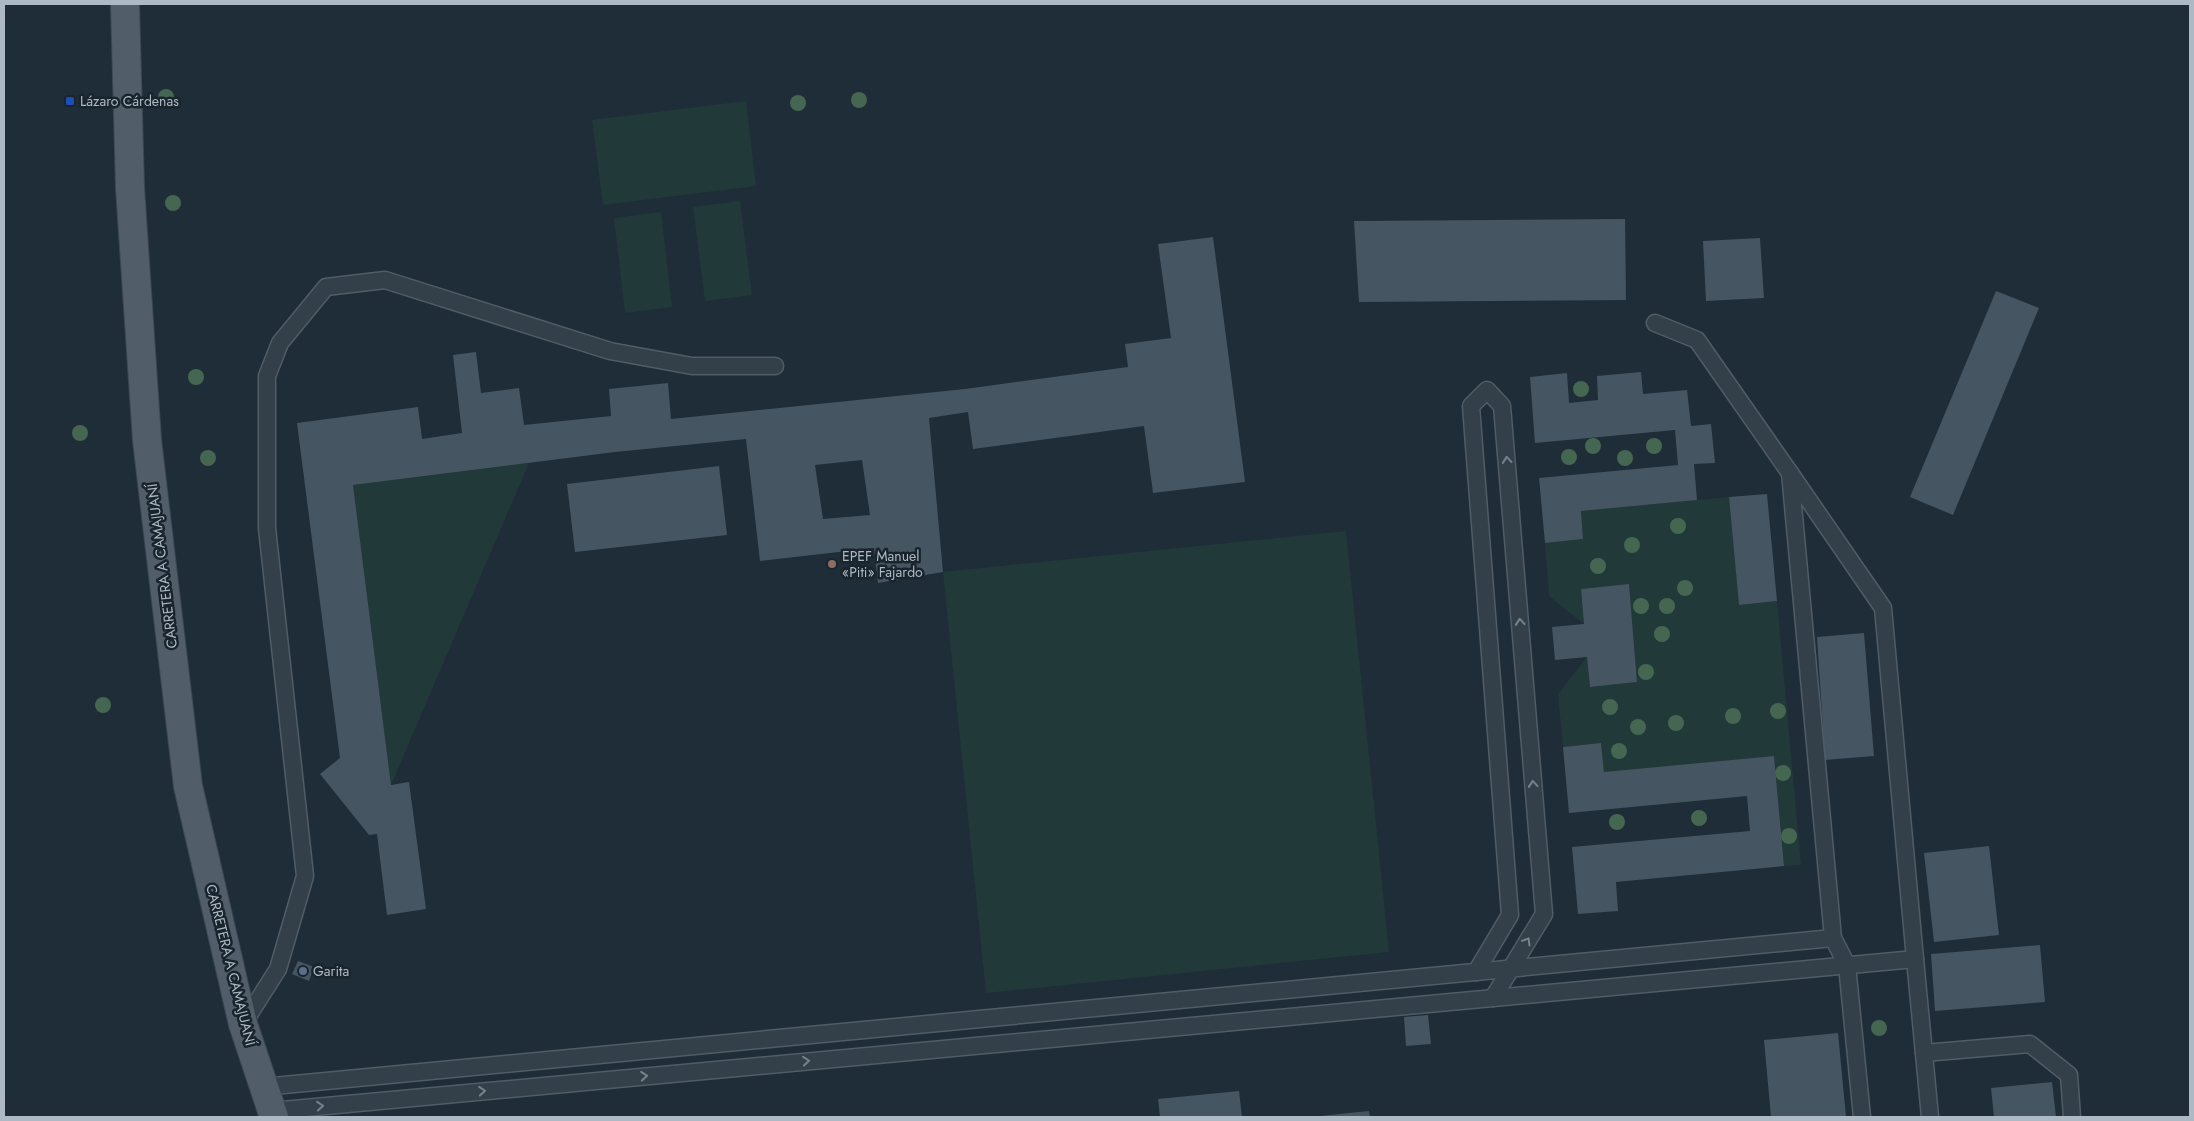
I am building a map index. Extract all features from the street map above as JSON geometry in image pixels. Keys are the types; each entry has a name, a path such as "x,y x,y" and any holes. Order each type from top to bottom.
{"main road":[{"name":"CARRETERA A CAMAJUANÍ","path":"125,4 130,188 148,450 188,786 243,1024 270,1105"}],"lane":[{"path":"243,1024 278,969 305,876 268,528 268,376 280,342 326,287 385,280 610,351 692,366 775,366"},
{"path":"1655,322 1697,340 1883,608 1930,1117"},
{"path":"1476,972 1510,915 1471,406 1487,390 1502,406 1544,914 1493,998"},
{"path":"1790,473 1834,938 1847,965 1862,1117"},
{"path":"270,1105 1511,968 1834,938"},
{"path":"270,1105 1493,998 1915,959"},
{"path":"1924,1053 2030,1044 2068,1075 2072,1117"}],"green space":[{"path":"746,101 756,186 603,205 592,120"},
{"path":"740,201 752,295 705,301 693,207"},
{"path":"661,212 672,307 625,313 614,218"},
{"path":"529,463 391,785 353,485"},
{"path":"1729,497 1739,605 1777,601 1801,865 1784,866 1774,756 1604,772 1601,743 1563,747 1558,694 1587,657 1590,687 1637,682 1629,585 1581,589 1584,624 1549,596 1545,543 1583,539 1581,511"},
{"path":"1346,531 1389,952 986,993 943,572"}],"building":[{"path":"1625,219 1626,300 1359,302 1354,221"},
{"path":"1213,237 1245,482 1153,493 1144,426 973,449 968,412 929,418 943,572 878,583 874,548 760,561 746,439 615,452 353,485 391,785 409,782 426,909 387,915 377,834 369,835 320,774 340,758 297,423 418,407 422,439 462,433 453,355 476,352 481,393 519,388 524,425 611,416 609,389 668,383 671,419 965,389 1128,367 1125,344 1171,338 1158,244","holes":["862,460 870,515 823,519 815,465"]},
{"path":"1760,238 1764,298 1706,301 1703,241"},
{"path":"1996,291 2039,308 1953,515 1910,497"},
{"path":"1641,372 1643,394 1687,390 1691,426 1711,424 1715,463 1694,464 1697,500 1581,511 1583,539 1545,543 1539,478 1678,465 1675,430 1535,443 1530,377 1567,373 1569,403 1598,400 1597,376"},
{"path":"719,466 727,535 575,552 567,484"},
{"path":"1767,494 1777,601 1739,605 1729,497"},
{"path":"1629,584 1637,682 1590,687 1587,657 1555,660 1552,627 1584,624 1581,589"},
{"path":"1864,633 1874,756 1825,760 1817,637"},
{"path":"1601,743 1604,772 1774,756 1784,866 1616,882 1618,911 1578,914 1572,847 1750,831 1747,796 1569,813 1563,747"},
{"path":"1989,846 1999,935 1934,942 1924,853"},
{"path":"2040,945 2045,1002 1935,1011 1931,954"},
{"name":"Garita","path":"298,961 314,967 309,981 292,974"},
{"path":"1428,1015 1431,1044 1406,1046 1404,1017"},
{"path":"1838,1033 1846,1117 1771,1117 1764,1040"},
{"path":"2052,1082 2056,1117 1994,1117 1991,1088"},
{"path":"1239,1091 1242,1117 1160,1117 1158,1099"},
{"path":"1369,1111 1370,1117 1320,1117 1320,1116"}],"place":[{"name":"Lázaro Cárdenas","path":"70,101"},
{"name":"EPEF Manuel «Piti» Fajardo","path":"832,564"},
{"name":"Garita","path":"303,971"}]}
